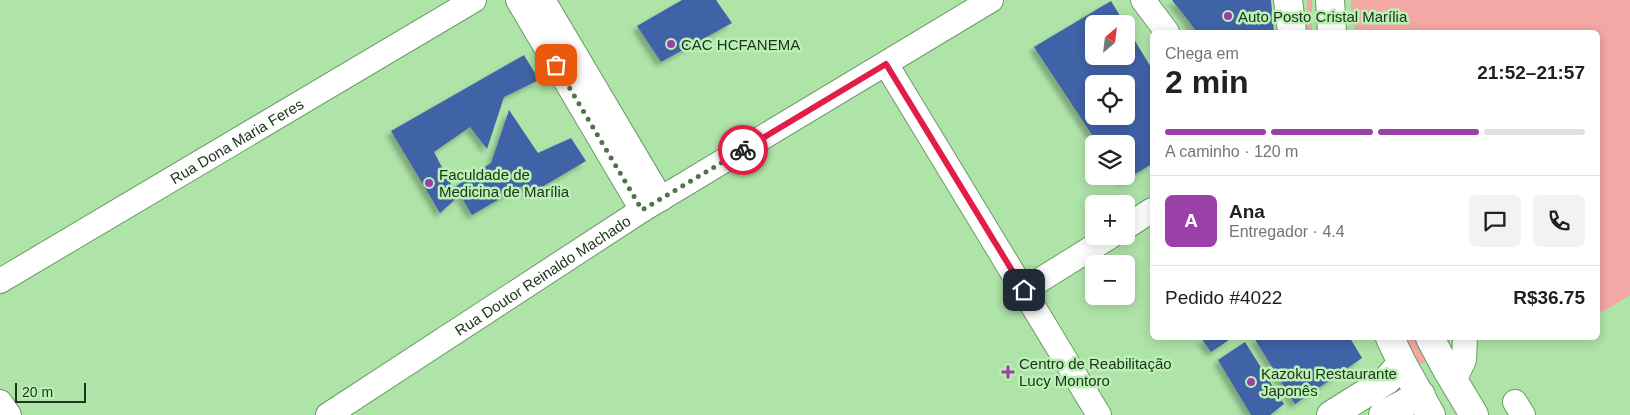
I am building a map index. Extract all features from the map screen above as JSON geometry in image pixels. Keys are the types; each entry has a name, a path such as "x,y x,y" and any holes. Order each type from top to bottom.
{"main road":[{"path":"1288,0 1292,30"},
{"path":"1332,0 1332,30"},
{"path":"1391,340 1426,405"},
{"path":"1383,415 1426,405 1434,399 1463,397 1431,340"},
{"path":"1331,415 1387,380 1402,363"}],"street":[{"name":"Rua Dona Maria Feres","path":"0,281 474,0"},
{"path":"518,0 651,205"},
{"path":"543,0 651,205"},
{"name":"Rua Doutor Reinaldo Machado","path":"342,411 651,205 991,0"},
{"path":"1143,0 1166,30"},
{"path":"1332,0 1340,30"},
{"path":"886,64 1099,415"},
{"path":"1135,220 1150,211"},
{"path":"1024,290 1096,245"},
{"path":"1463,397 1465,340"},
{"path":"0,402 9,415"}],"shaded area":[{"path":"1307,0 1312,0 1312,30 1307,30"},
{"path":"1351,0 1630,0 1630,295 1600,312 1600,30 1355,30 1351,15"},
{"path":"1406,340 1418,340 1428,361 1418,365"}],"building":[{"name":"CAC HCFANEMA","path":"682,0 716,0 732,23 661,62 637,26"},
{"name":"Auto Posto Cristal Marília","path":"1172,0 1271,0 1274,30 1195,30"},
{"path":"1111,1 1120,15 1088,15"},
{"path":"1085,17 1085,65 1135,65 1135,41 1150,66 1150,165 1135,174 1135,135 1092,135 1085,125 1135,125 1135,75 1085,75 1085,124 1034,47"},
{"path":"524,55 539,80 504,97 487,149 470,127 434,152 453,188 491,163 509,110 538,153 571,138 586,161 530,194 522,186 472,215 460,195 440,213 391,131"},
{"path":"1202,340 1229,340 1211,352"},
{"path":"1255,340 1351,340 1362,358 1295,404"},
{"name":"Kazoku Restaurante Japonês","path":"1245,342 1284,404 1270,415 1251,415 1218,360"}],"way so far":[{"path":"556,65 642,210 743,150"}],"place":[{"name":"Auto Posto Cristal Marília","path":"1228,16"},
{"name":"CAC HCFANEMA","path":"671,44"},
{"name":"Faculdade de Medicina de Marília","path":"429,183"},
{"name":"Centro de Reabilitação Lucy Montoro","path":"1008,372"},
{"name":"Kazoku Restaurante Japonês","path":"1251,382"}],"route":[{"path":"743,150 886,64 1024,290"}]}
